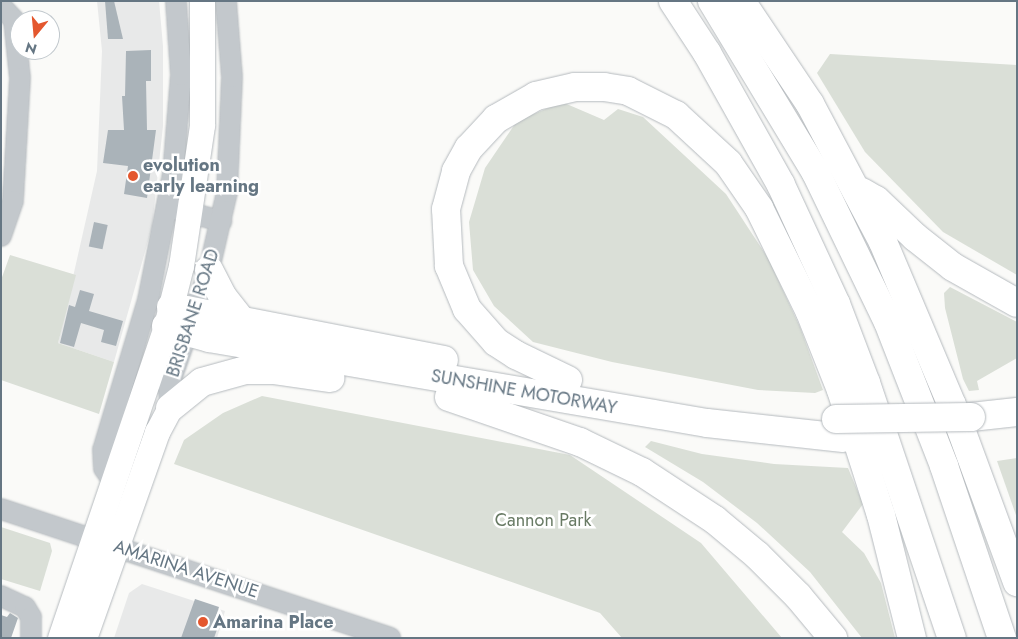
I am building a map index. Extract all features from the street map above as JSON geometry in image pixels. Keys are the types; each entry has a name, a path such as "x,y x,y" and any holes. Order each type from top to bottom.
{"highway":[{"path":"673,1 711,60 781,185 836,304 866,382 952,638"},
{"path":"712,1 816,173 888,322 944,466 1002,638"},
{"path":"741,1 797,83 856,189 934,360 1017,582"},
{"path":"568,380 516,355 496,342 467,309 449,266 446,210 456,171 469,148 496,119 536,96 575,87 604,87 628,91 676,115 728,163 760,208 810,312 841,390 881,515 912,638"},
{"path":"856,189 876,200 915,237 953,267 1017,303"},
{"path":"209,270 223,297 242,321"},
{"name":"SUNSHINE MOTORWAY","path":"179,319 242,321 538,378 568,380 840,428"},
{"name":"SUNSHINE MOTORWAY","path":"179,319 734,427 974,426 1017,431"},
{"path":"170,408 202,382 230,373 259,369 449,397 476,398 704,431 734,427"},
{"path":"449,397 580,442 656,480 715,520 757,555 833,638"},
{"name":"SUNSHINE MOTORWAY","path":"974,426 1017,412"}],"main road":[{"name":"BRISBANE ROAD","path":"84,638 106,542 114,483 179,319 179,210 202,125 202,1"},
{"name":"BRISBANE ROAD","path":"60,638 170,408"}],"street":[{"name":"BRISBANE ROAD","path":"114,483 104,468 103,450 179,210 177,145 181,75 176,1"},
{"name":"BRISBANE ROAD","path":"170,408 169,385 179,319 209,270 221,221 229,173 232,124 226,1"},
{"path":"1,6 14,20 20,78 13,201 1,236"},
{"path":"202,125 232,124"},
{"path":"179,210 221,221"},
{"name":"AMARINA AVENUE","path":"1,509 106,542 390,638"},
{"path":"1,596 25,607 31,618 31,638"}],"shaded area":[{"path":"97,1 159,1 163,46 163,126 152,227 114,362 58,343 97,171 102,51"},
{"path":"142,584 225,611 217,638 114,638 129,593"}],"green space":[{"path":"830,54 1017,65 1017,275 943,232 865,152 817,73"},
{"path":"562,102 604,120 618,109 643,117 726,194 768,258 800,327 823,390 815,393 758,390 612,362 533,342 494,306 473,270 469,222 485,168 517,121"},
{"path":"10,255 76,275 58,343 114,362 99,414 1,380 1,280"},
{"path":"950,287 1017,322 1017,358 977,381 979,390 969,391 963,379 945,308 944,293"},
{"name":"Cannon Park","path":"262,396 570,455 701,543 782,638 622,638 600,613 174,464 184,440 223,413"},
{"path":"651,441 702,454 774,464 848,468 863,504 842,532 864,553 881,583 895,638 862,638 810,572 757,523 703,482 645,447"},
{"path":"1017,458 1017,518 997,461"},
{"path":"1,527 50,543 52,551 40,591 1,579"}],"building":[{"path":"105,1 114,1 123,39 108,39"},
{"path":"151,50 151,81 146,81 147,130 156,130 147,198 124,194 128,166 103,163 108,130 124,130 122,96 125,96 126,51"},
{"path":"94,222 108,225 102,249 89,246"},
{"path":"80,290 94,294 89,311 123,321 116,346 101,342 104,330 81,323 74,347 60,343 69,305 75,307"},
{"name":"Amarina Place","path":"195,599 219,607 216,616 221,618 214,638 181,638"},
{"path":"10,613 18,618 11,638 1,638 1,615 7,617"}],"place":[{"name":"evolution early learning","path":"133,176"},
{"name":"Amarina Place","path":"203,622"}]}
